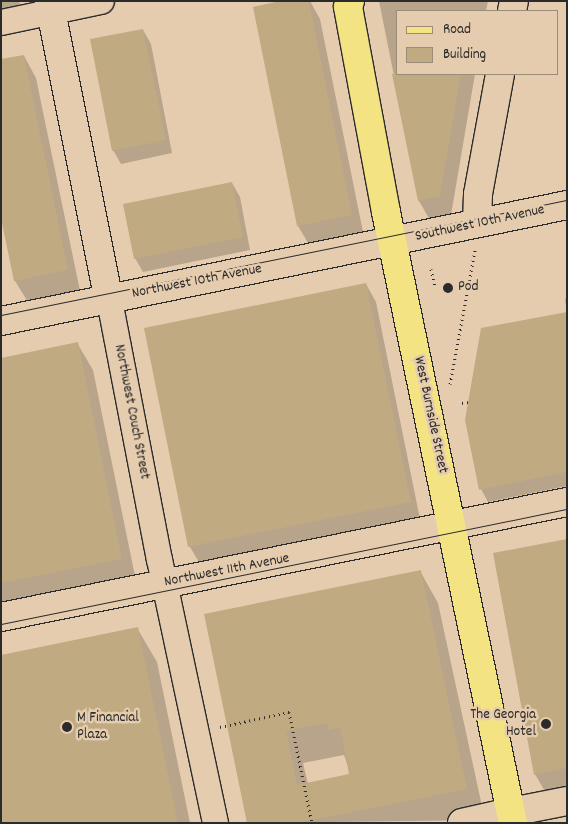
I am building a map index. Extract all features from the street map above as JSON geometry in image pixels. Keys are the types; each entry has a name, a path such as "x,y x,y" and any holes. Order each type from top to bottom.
{"main road":[{"name":"West Burnside Street","path":"347,3 393,242 512,817"}],"street":[{"path":"1,22 50,6 101,1"},
{"name":"Northwest Couch Street","path":"50,6 164,584 215,823"},
{"path":"476,224 478,194 500,75"},
{"name":"Southwest 10th Avenue","path":"393,242 567,205"},
{"name":"Northwest 10th Avenue","path":"1,321 393,242"},
{"name":"Northwest 11th Avenue","path":"1,617 567,502"},
{"path":"462,823 512,817 567,801"}],"path":[{"path":"449,389 474,259 476,224"},
{"path":"431,269 435,286"},
{"path":"462,403 468,402"},
{"path":"220,727 289,712 312,823"}],"building":[{"path":"280,1 309,1 352,215 297,226 253,7"},
{"path":"143,29 166,140 112,151 90,39"},
{"path":"24,55 68,270 14,281 1,218 1,59"},
{"path":"392,74 461,75 440,196 418,201"},
{"path":"232,182 243,237 134,259 123,204"},
{"path":"366,283 411,502 188,547 144,328"},
{"path":"567,312 567,472 479,490 465,420 481,328"},
{"path":"78,342 122,559 1,583 1,358"},
{"path":"567,539 567,768 534,775 493,553"},
{"path":"421,570 467,789 298,823 247,823 204,614","holes":["327,723 328,730 340,727 349,774 297,785 286,731"]},
{"name":"M Financial Plaza","path":"138,627 178,823 1,823 1,655"}],"tram line":[{"path":"1,315 567,200"},
{"path":"1,624 567,509"}],"place":[{"name":"Pod","path":"448,288"},
{"name":"The Georgia Hotel","path":"546,724"},
{"name":"M Financial Plaza","path":"67,727"}]}
